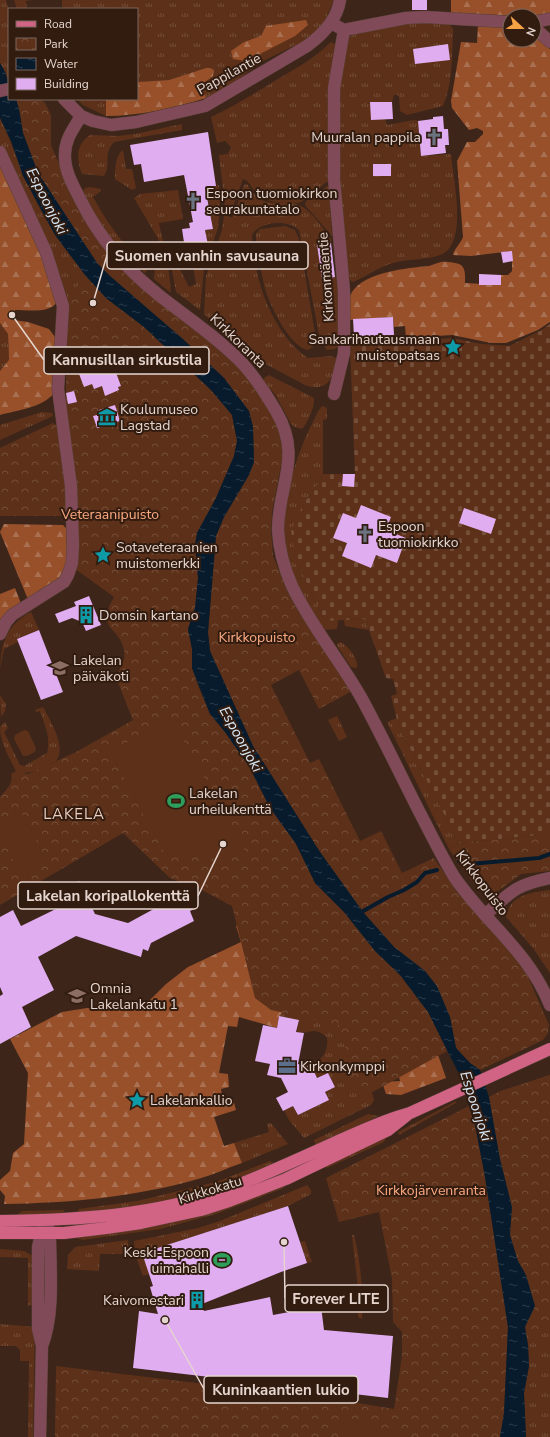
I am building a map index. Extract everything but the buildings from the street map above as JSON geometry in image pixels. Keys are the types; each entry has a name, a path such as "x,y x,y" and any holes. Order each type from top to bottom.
{"main road":[{"name":"Kirkkokatu","path":"0,1221 44,1221 105,1216 175,1204 225,1189 276,1169 388,1118 410,1113 550,1049"},
{"name":"Kirkkokatu","path":"0,1233 45,1233 106,1228 141,1223 201,1210 286,1179 388,1130 410,1113"}],"street":[{"name":"Pappilantie","path":"65,100 81,116 93,121 111,125 136,122 205,106 307,46 322,35 331,23 340,0"},
{"path":"331,23 344,30 406,18 425,17 502,22"},
{"name":"Kirkonmäentie","path":"334,394 344,346 344,291 334,179 333,126 334,88 344,30"},
{"path":"542,34 550,42"},
{"name":"Kirkkoranta","path":"81,116 66,144 66,165 83,205 103,238 130,270 159,296 200,326 242,363 261,385 279,415 289,448 287,477 278,528 281,555 291,584 306,614 330,647"},
{"path":"0,152 46,252 63,306 58,389 71,486 73,545 72,563 64,582 12,616 6,622 0,634"},
{"name":"Kirkkopuisto","path":"330,647 362,699 437,847 456,878 485,915 526,961 550,1005"},
{"path":"485,915 513,889 528,882 550,878"},
{"path":"40,1437 42,1346 38,1329 38,1247 45,1233 44,1221"}],"green space":[{"path":"0,0 6,0 8,8 8,80 0,63"},
{"path":"14,0 32,0 26,1 27,8 17,8"},
{"path":"62,0 334,0 322,27 308,39 265,60 224,89 206,98 201,85 206,68 169,80 138,82 138,8 62,7"},
{"path":"451,0 550,0 550,14 542,15 542,8 502,8 502,15 451,13"},
{"path":"306,20 308,25 295,36 246,61 233,59 231,51 244,42 261,36 266,26"},
{"path":"423,21 449,23 453,29 449,88 443,106 407,115 400,111 399,96 397,95 394,95 392,102 371,102 385,119 387,125 414,120 418,121 421,156 451,154 457,210 457,225 454,238 449,249 440,255 391,264 353,282 348,279 337,141 337,98 345,45 349,37 356,33 392,24"},
{"path":"478,24 502,26 502,48 542,48 542,42 550,49 550,322 538,330 506,343 491,343 452,335 406,338 405,326 394,327 393,317 349,320 349,302 352,292 358,285 366,280 387,272 448,262 460,264 463,267 465,273 465,283 501,285 501,275 508,275 512,271 512,251 471,256 453,255 463,237 457,161 467,142 475,142 483,134 483,131 477,128 469,130 452,108 451,101 461,42 477,43"},
{"path":"331,42 335,44 328,181 301,202 297,203 263,199 257,195 248,182 243,179 231,213 229,206 225,206 219,155 228,154 231,147 225,141 217,143 211,117 242,101 296,69 318,54"},
{"path":"206,68 214,70 213,76 201,85 206,98 156,111 131,115 106,116 106,100 138,100 138,82 169,80"},
{"name":"Kirkkopuisto","path":"16,100 41,100 45,103 51,115 51,145 68,185 95,236 243,371 260,391 278,423 284,450 272,512 271,531 273,556 288,593 301,616 324,645 352,691 319,709 299,670 271,685 310,763 319,759 360,841 381,831 402,873 434,858 457,892 490,930 507,945 525,970 549,1025 548,1033 543,1040 480,1070 470,1063 456,1048 450,1017 425,971 394,947 363,912 320,852 253,746 210,651 208,633 216,536 224,517 254,462 253,427 249,412 224,378 184,340 97,263 38,173 23,133"},
{"path":"78,100 106,100 106,116 83,105"},
{"path":"0,118 46,220 70,255 106,298 73,305 68,300 59,272 0,146"},
{"path":"182,124 182,130 114,142 108,151 107,167 104,176 82,174 78,152 82,143 90,135 118,136 135,134"},
{"path":"123,150 126,169 132,169 136,188 132,190 115,179 115,167 118,155"},
{"path":"0,164 47,266 57,301 50,308 45,310 15,310 13,320 28,322 49,329 55,337 54,393 43,402 36,405 0,415 0,371 9,360 8,334 0,323"},
{"path":"247,184 260,199 266,202 285,202 301,206 314,216 331,239 331,243 317,245 322,279 336,277 339,293 339,345 335,349 327,350 320,340 299,230 288,224 274,223 261,227 252,235 256,269 261,286 267,303 284,335 295,348 308,358 331,356 336,358 332,377 328,382 319,387 305,385 256,359 204,314 206,276 222,230 225,209 228,210 229,217 233,217 244,185"},
{"path":"219,185 220,207 218,228 204,269 200,310 176,292 169,253 171,252 189,287 196,284 193,266 202,262 200,254 209,250 205,230 213,229 206,187"},
{"path":"329,186 332,236 305,205 306,201"},
{"path":"90,187 101,189 101,191 93,197 109,223 126,246 140,261 147,255 150,256 149,267 145,273 126,255 101,225 83,191 85,188"},
{"path":"178,190 183,219 159,223 163,242 160,242 134,198 140,194"},
{"path":"285,226 295,230 299,239 316,339 314,346 308,350 294,342 282,325 265,289 262,277 256,234 260,229"},
{"path":"160,249 163,249 168,264 171,293 154,279 156,257"},
{"name":"Veteraanipuisto","path":"85,275 106,298 144,327 211,390 232,415 237,441 234,456 216,498 197,533 195,545 198,578 195,608 188,629 192,649 192,668 198,686 210,714 225,732 250,768 270,808 296,844 315,883 344,912 375,951 400,975 428,1012 447,1051 360,1099 339,1025 271,1010 255,998 232,906 200,889 170,878 123,833 0,905 0,797 10,783 12,777 11,774 16,771 28,774 76,752 133,720 117,680 125,654 124,650 118,636 107,622 109,608 114,597 74,568 76,514 75,478 70,443 65,426 68,300"},
{"path":"0,323 8,334 9,361 0,371"},
{"path":"550,324 550,834 459,843 399,727 391,696 397,694 393,679 386,678 365,619 325,621 296,560 291,531 304,503 321,480 323,474 355,474 350,346 452,338 482,344 509,346 540,331"},
{"path":"269,375 314,398 311,414 302,429 291,424 275,394 263,382 264,378"},
{"path":"322,406 327,408 327,419 323,420 323,474 321,480 304,503 296,560 325,621 338,620 337,629 323,630 312,613 289,566 286,556 283,525 289,489 299,453"},
{"path":"42,412 52,413 53,416 0,440 0,425"},
{"path":"53,423 57,426 68,500 67,512 63,516 0,516 0,448"},
{"path":"4,524 63,525 66,528 68,561 62,578 29,599 0,532"},
{"path":"15,588 22,606 0,628 0,594"},
{"path":"31,612 39,630 17,639 18,642 4,649 0,667 4,643 8,634 21,618"},
{"path":"365,619 369,630 345,626 344,620"},
{"path":"340,642 352,653 356,661 357,668 351,667 338,647 337,644"},
{"path":"0,695 6,704 5,711 1,717"},
{"path":"43,707 59,741 59,755 56,761 31,772 21,773 16,771 8,755 3,744 0,727 5,722 8,728 4,732 20,765 24,766 47,753 47,732 40,711 36,712 35,710"},
{"path":"337,716 347,737 339,741 328,720"},
{"name":"Lakelan urheilukenttä","path":"171,718 245,851 218,867 211,855 166,856 110,752"},
{"path":"397,718 399,727 459,843 449,849 387,722"},
{"path":"24,730 28,731 36,748 35,752 27,756 23,756 14,739 15,735"},
{"path":"270,808 296,844 291,1004 279,1016 277,1028 239,1017 237,1027 228,1026 219,1073 228,1074 229,1087 221,1089 223,1102 233,1099 236,1110 214,1117 224,1146 234,1143 242,1163 209,1176 126,1195 53,1202 4,1204 5,1196 0,1190 0,1180 10,1171 13,1153 24,1144 28,1073 10,1039 62,1012 87,1008 104,1008 124,1011 142,1008 166,984 188,967 241,942 236,926 241,923"},
{"path":"20,810 47,860 27,871 31,880 25,884 0,834 0,821 2,824 18,816 15,811"},
{"path":"550,834 550,871 521,874 494,894 491,891 474,884 449,849 459,843"},
{"path":"550,890 550,973 533,948 506,917 508,910 516,899 536,892"},
{"path":"319,991 367,1074 374,1100 371,1105 304,1138 289,1120 284,1110 293,1106 298,1115 329,1100 325,1092 335,1087 328,1073 317,1078 313,1069 304,1065 315,1062 322,1057 326,1049 327,1037 322,1033 314,1031 302,1033 297,1032 299,1020 279,1016 291,1004"},
{"path":"434,1043 446,1078 401,1095 386,1094 382,1082 400,1081 395,1063"},
{"path":"550,1075 550,1437 526,1437 524,1393 529,1366 528,1345 489,1097 501,1091"},
{"path":"550,1075 550,1328 527,1340 525,1327 535,1305 526,1275 518,1261 510,1235 512,1207 500,1159 489,1097 501,1091"},
{"path":"456,1101 456,1103 399,1135 398,1132"},
{"name":"Kirkkojärvenranta","path":"469,1106 476,1130 485,1177 508,1327 504,1413 500,1437 55,1437 56,1366 287,1394 306,1400 316,1396 394,1409 402,1356 402,1332 393,1322 392,1279 379,1212 339,1222 326,1178"},
{"path":"368,1114 378,1116 323,1144 318,1145 314,1142 314,1140"},
{"path":"271,1123 288,1144 242,1163 234,1143 269,1132 267,1124"},
{"path":"384,1137 386,1138 384,1142 327,1168 326,1167 328,1164"},
{"path":"270,1161 274,1163 274,1165 218,1188 137,1208 76,1215 79,1209 137,1201 216,1182"},
{"path":"307,1185 311,1190 311,1194 288,1206 143,1253 149,1274 143,1276 135,1254 134,1241 198,1228 220,1221"},
{"path":"285,1186 284,1188 216,1214 160,1229 83,1240 76,1238"},
{"path":"63,1210 66,1213 19,1218 18,1214 22,1211"},
{"path":"352,1235 354,1235 360,1267 362,1287 362,1319 358,1317 358,1288"},
{"path":"128,1240 129,1254 100,1254 99,1271 67,1269 68,1255 75,1247"},
{"path":"305,1241 312,1262 307,1263 300,1242"},
{"path":"0,1249 24,1251 33,1256 33,1304 28,1306 28,1258 0,1257"},
{"path":"0,1324 35,1327 33,1437 28,1437 29,1361 20,1361 20,1350 16,1346 0,1346"},
{"path":"343,1418 403,1434 402,1437 338,1437"}],"water":[{"name":"Espoonjoki","path":"0,63 8,80 8,100 16,100 23,133 38,173 97,263 184,340 224,378 249,411 253,427 254,462 249,475 224,517 216,536 208,632 210,651 253,746 320,852 363,912 394,947 425,971 437,986 450,1017 456,1048 470,1063 480,1070 489,1097 500,1159 512,1207 510,1235 518,1261 526,1275 535,1306 525,1327 529,1366 524,1393 526,1437 500,1437 504,1413 508,1327 485,1177 476,1130 462,1080 428,1012 400,975 375,951 344,912 315,883 296,844 270,808 250,768 225,732 210,714 192,668 192,649 188,629 195,608 198,578 195,545 197,533 216,498 234,456 237,441 232,415 211,390 144,327 106,298 85,275 55,235 23,176 11,141 0,118"}],"waterway":[{"path":"459,861 469,864 539,858 550,854"},
{"path":"358,914 404,890 417,882 425,873 437,870"}],"place":[{"name":"Muuralan pappila","path":"434,137"},
{"name":"Espoon tuomiokirkon seurakuntatalo","path":"193,201"},
{"name":"Suomen vanhin savusauna","path":"93,303"},
{"name":"Kannusillan sirkustila","path":"12,315"},
{"name":"Sankarihautausmaan muistopatsas","path":"453,347"},
{"name":"Koulumuseo Lagstad","path":"107,417"},
{"name":"Espoon tuomiokirkko","path":"365,534"},
{"name":"Sotaveteraanien muistomerkki","path":"103,555"},
{"name":"Domsin kartano","path":"86,615"},
{"name":"Lakelan päiväkoti","path":"60,668"},
{"name":"Lakelan urheilukenttä","path":"176,801"},
{"name":"Lakelan koripallokenttä","path":"223,844"},
{"name":"Omnia Lakelankatu 1","path":"77,996"},
{"name":"Kirkonkymppi","path":"287,1066"},
{"name":"Lakelankallio","path":"137,1100"},
{"name":"Forever LITE","path":"284,1242"},
{"name":"Keski-Espoon uimahalli","path":"222,1260"},
{"name":"Kaivomestari","path":"197,1300"},
{"name":"Kuninkaantien lukio","path":"165,1320"}],"district":[{"name":"LAKELA","path":"74,814"}]}
